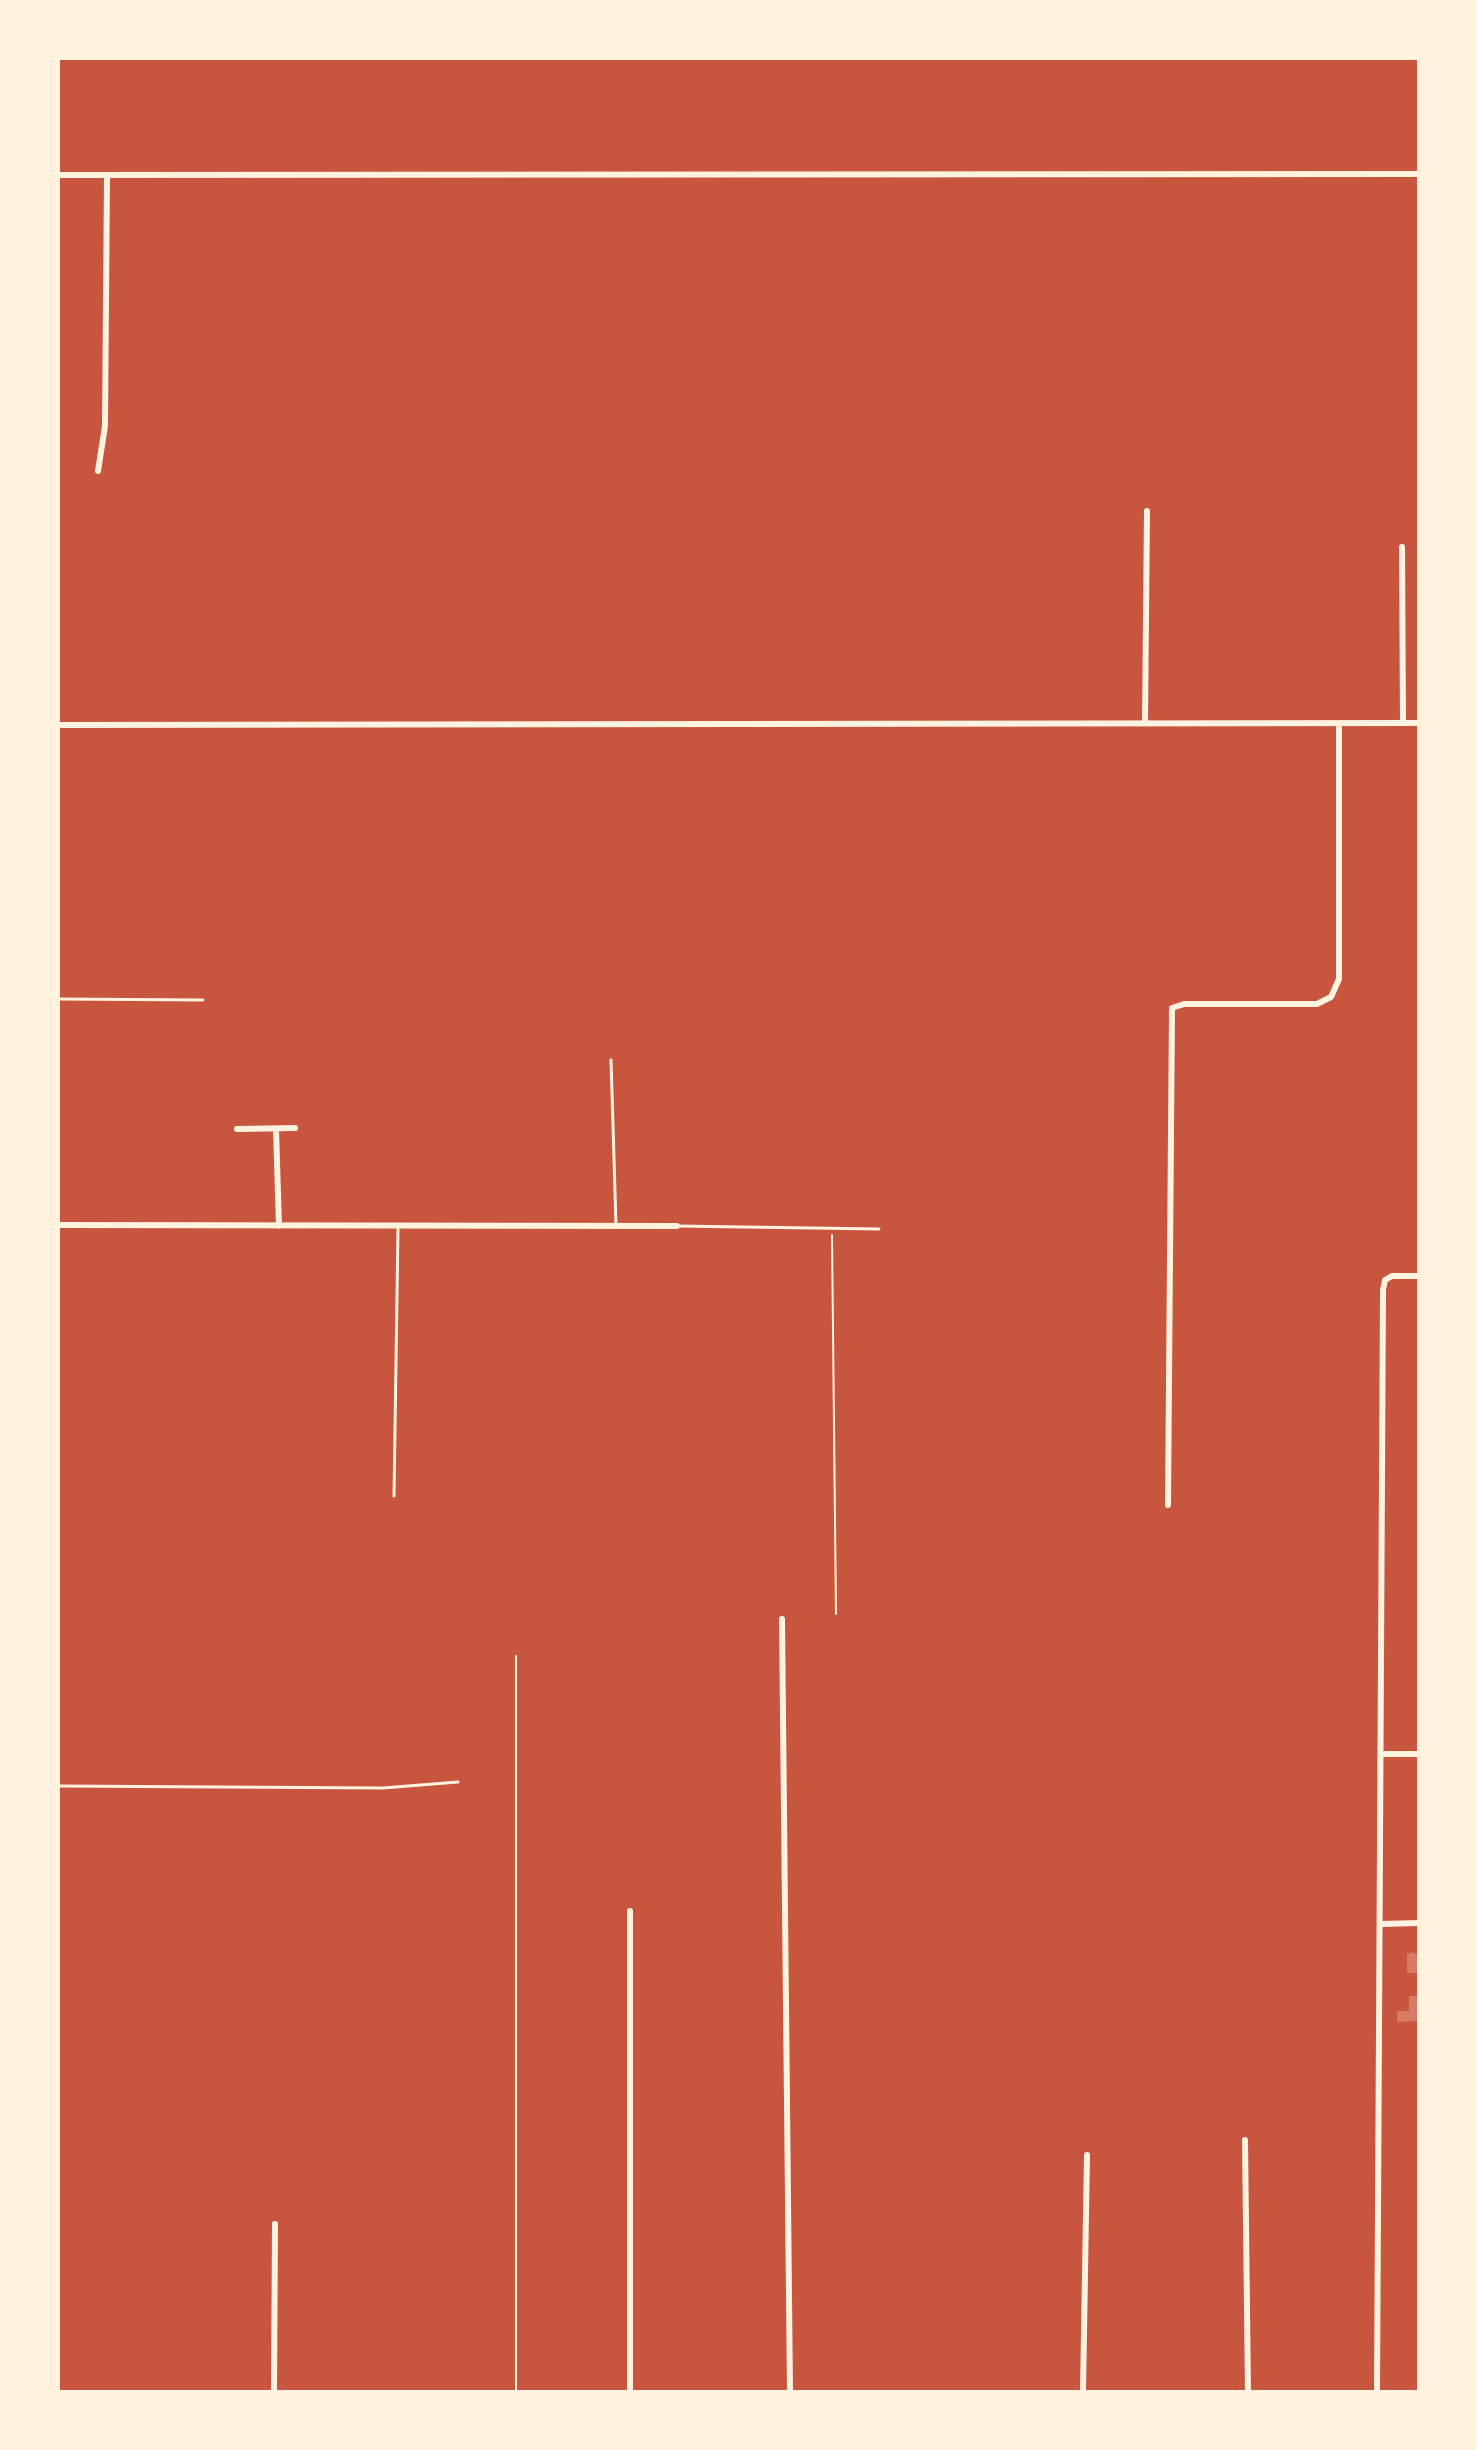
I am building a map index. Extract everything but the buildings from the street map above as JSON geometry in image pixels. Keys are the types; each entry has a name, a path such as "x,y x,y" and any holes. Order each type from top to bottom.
{"street":[{"path":"58,175 1419,174"},
{"path":"98,471 105,426 107,175"},
{"path":"1145,723 1147,511"},
{"path":"1402,547 1403,723"},
{"path":"58,725 1419,723"},
{"path":"1168,1505 1172,1008 1184,1004 1317,1004 1331,997 1339,979 1339,724"},
{"path":"237,1129 295,1128"},
{"path":"276,1129 279,1226"},
{"path":"58,1225 677,1226"},
{"path":"1377,2392 1385,1280 1419,1276"},
{"path":"782,1619 790,2392"},
{"path":"1381,1754 1419,1754"},
{"path":"630,1911 630,2392"},
{"path":"1380,1924 1419,1923"},
{"path":"1245,2140 1248,2392"},
{"path":"1083,2392 1087,2155"},
{"path":"274,2392 275,2224"}],"lane":[{"path":"58,999 203,1000"},
{"path":"611,1060 616,1225"},
{"path":"394,1496 399,1225"},
{"path":"677,1226 879,1229"},
{"path":"58,1786 383,1788 458,1782"}],"path":[{"path":"832,1230 836,1614"},
{"path":"516,1656 516,2392"}]}
